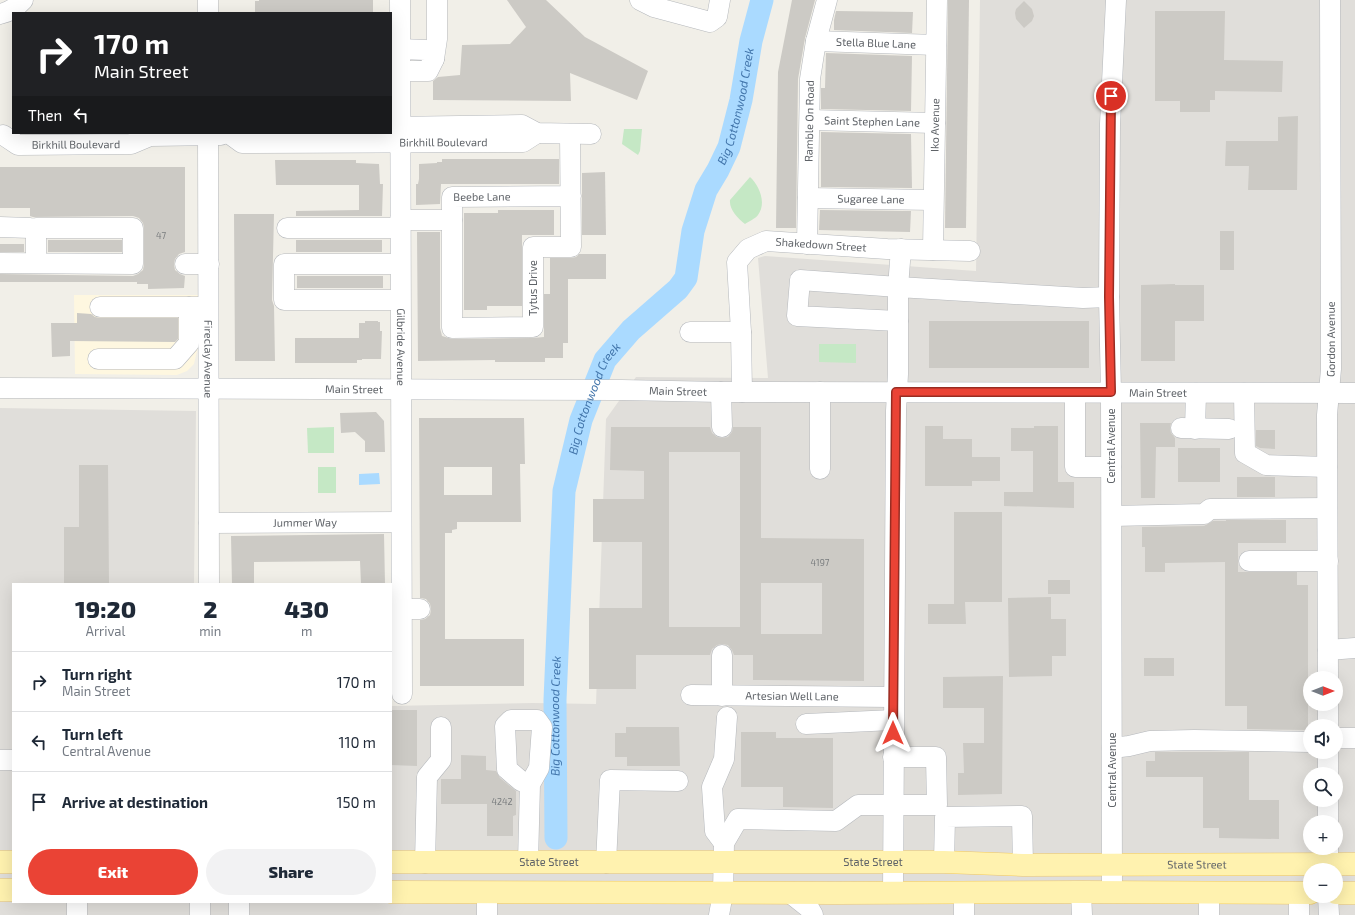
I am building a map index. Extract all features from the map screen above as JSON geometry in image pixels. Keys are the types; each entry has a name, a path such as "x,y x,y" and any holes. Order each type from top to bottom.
{"main road":[{"name":"State Street","path":"392,862 606,863 724,853 893,862 1023,865 1328,861 1355,864"},
{"path":"0,862 12,862"},
{"path":"0,890 12,890"},
{"path":"392,892 1303,893"},
{"path":"1343,894 1355,894"}],"street":[{"path":"0,14 17,7 23,0"},
{"path":"400,71 428,71 434,59 437,39 437,0"},
{"path":"640,0 654,7 710,22 717,17 720,0"},
{"name":"Ramble On Road","path":"807,244 810,79 816,41 827,0"},
{"name":"Iko Avenue","path":"933,250 937,0"},
{"name":"Central Avenue","path":"1112,892 1112,516 1109,297 1110,124 1116,0"},
{"name":"Gordon Avenue","path":"1328,671 1327,415 1331,370 1330,0"},
{"name":"Gilbride Avenue","path":"397,13 400,48 397,132 400,224 401,522 411,609 402,694"},
{"name":"Stella Blue Lane","path":"816,41 936,45"},
{"path":"400,48 426,50 434,59"},
{"name":"Saint Stephen Lane","path":"810,120 935,123"},
{"name":"Birkhill Boulevard","path":"397,132 522,124 537,133 591,134"},
{"name":"Birkhill Boulevard","path":"5,134 18,145 131,144 146,135 232,134 242,143 369,134"},
{"name":"Fireclay Avenue","path":"208,134 210,583"},
{"name":"Tytus Drive","path":"452,328 533,327 533,247 571,247 570,134"},
{"name":"Beebe Lane","path":"452,328 452,197 571,196"},
{"name":"Sugaree Lane","path":"808,198 933,200"},
{"path":"287,228 400,224 452,220"},
{"path":"0,227 30,228"},
{"path":"0,264 36,264 133,264 133,228 36,228 36,264"},
{"name":"Shakedown Street","path":"742,392 741,332 737,262 748,249 766,241 901,249 970,251"},
{"path":"893,893 896,392 898,374 898,287 901,249"},
{"path":"185,264 209,264"},
{"path":"400,264 284,264 284,300 400,300"},
{"path":"898,321 797,316 800,280 1083,298 1109,297"},
{"path":"100,307 209,306"},
{"path":"98,359 175,359 189,343 189,307"},
{"path":"690,332 741,332"},
{"path":"122,359 122,389"},
{"path":"157,359 157,389"},
{"name":"Main Street","path":"0,388 622,390 721,392 1355,393"},
{"path":"721,392 722,427"},
{"path":"820,392 820,469"},
{"path":"1075,393 1075,467 1111,467"},
{"path":"1196,393 1188,429 1229,429"},
{"path":"1244,393 1245,453 1266,465 1327,467"},
{"path":"1112,516 1204,514 1210,509 1327,508"},
{"name":"Jummer Way","path":"209,523 401,522"},
{"path":"1249,560 1328,561"},
{"path":"1328,650 1355,648"},
{"path":"722,655 722,696"},
{"name":"Artesian Well Lane","path":"691,695 893,697"},
{"path":"724,853 715,831 712,786 724,760 727,717"},
{"path":"806,724 893,720"},
{"path":"425,863 427,777 441,760 441,727"},
{"path":"1343,738 1355,738"},
{"path":"1112,748 1150,741 1194,740 1303,742"},
{"path":"893,758 936,757 944,862"},
{"path":"0,760 12,760"},
{"path":"606,863 610,780 678,781"},
{"path":"528,862 530,784"},
{"path":"719,915 723,893 724,853 738,819 836,821 858,805 893,806 941,811 1022,816 1023,865"},
{"path":"487,892 487,915"},
{"path":"964,892 964,915"},
{"path":"1080,892 1082,915"},
{"path":"790,893 809,908 813,915"},
{"path":"824,915 825,908 835,893"},
{"path":"1209,893 1209,915"},
{"path":"1299,915 1303,897"},
{"path":"77,903 77,915"},
{"path":"200,903 200,915"},
{"path":"239,903 239,915"},
{"path":"1328,903 1328,915"}],"shaded area":[{"path":"980,0 1355,0 1355,915 0,915 0,408 196,411 194,583 12,583 12,903 392,903 392,706 533,703 596,704 606,419 636,377 768,378 758,258 765,256 976,271"},
{"path":"74,295 199,295 197,300 198,347 194,364 187,371 177,375 75,374"}],"green space":[{"path":"624,129 642,129 640,151 638,155 622,144"},
{"path":"750,177 759,189 762,205 758,215 745,224 734,213 730,200"},
{"path":"819,344 856,344 856,363 819,362"},
{"path":"334,427 334,453 308,453 307,428"},
{"path":"318,467 336,467 336,493 318,493"}],"water":[{"path":"379,473 380,484 359,485 359,474"}],"building":[{"path":"373,0 373,12 255,12 255,1"},
{"path":"507,0 546,0 585,37 648,71 637,100 570,73 571,101 433,100 433,81 438,77 460,75 462,45 510,44 526,27"},
{"path":"792,0 815,0 805,38 798,79 796,228 776,228 778,72"},
{"path":"948,0 969,0 966,228 945,228"},
{"path":"1024,1 1032,9 1034,16 1032,21 1024,28 1016,19 1015,13 1016,9"},
{"path":"836,11 913,12 912,33 834,30"},
{"path":"1155,11 1225,11 1224,60 1283,61 1282,92 1215,91 1215,100 1210,100 1210,112 1180,112 1180,101 1155,101"},
{"path":"826,53 912,56 911,111 821,109 821,88 825,88"},
{"path":"1298,116 1297,190 1248,190 1249,166 1225,166 1226,141 1278,141 1278,117"},
{"path":"821,132 911,134 912,188 821,187"},
{"path":"442,159 559,159 559,184 441,184 440,204 416,205 416,184 418,184 419,179 419,164 442,162"},
{"path":"275,160 356,160 356,163 379,164 380,184 383,184 382,216 296,216 296,211 359,210 359,185 276,185"},
{"path":"0,167 185,167 185,252 179,254 175,259 174,264 175,270 185,276 184,288 148,289 148,284 137,284 137,282 0,282 0,274 133,276 143,270 144,228 143,223 139,218 133,216 33,217 30,216 30,208 0,208"},
{"path":"605,172 606,235 582,235 582,173"},
{"path":"498,210 554,210 554,235 522,235 522,306 487,306 487,310 464,310 464,213 498,213"},
{"path":"820,210 911,211 910,232 819,230"},
{"path":"234,214 274,214 272,300 274,306 275,361 235,361"},
{"path":"1220,231 1234,231 1234,270 1220,270"},
{"path":"417,232 440,232 440,328 442,336 452,339 544,337 544,294 550,294 550,258 571,258 576,257 579,254 606,254 606,279 568,279 568,343 563,343 563,358 545,358 545,362 495,362 495,360 418,361"},
{"path":"48,240 122,240 122,252 48,252"},
{"path":"296,240 382,240 382,252 296,252"},
{"path":"0,244 24,244 24,252 0,252"},
{"path":"297,276 383,276 383,288 297,288"},
{"path":"1141,285 1204,285 1204,321 1175,321 1175,361 1141,361"},
{"path":"77,313 91,314 100,318 178,318 178,339 175,342 70,341 70,356 52,357 51,323 77,323"},
{"path":"365,321 380,322 380,331 382,331 381,359 362,359 357,360 357,363 295,363 295,338 359,338 359,323 365,323"},
{"path":"929,321 1089,321 1089,368 929,368"},
{"path":"376,412 384,421 385,452 365,452 365,441 355,432 341,433 340,413"},
{"path":"419,418 524,418 525,464 520,464 521,522 457,522 457,529 452,530 452,533 445,533 445,639 524,639 524,686 420,686 420,620 425,619 430,615 431,609 430,604 426,599 420,598","holes":["444,467 492,467 492,495 444,495"]},
{"path":"1140,423 1171,423 1171,433 1175,438 1175,447 1156,447 1155,498 1141,498"},
{"path":"925,426 943,426 943,439 972,439 972,457 1000,457 1000,481 972,481 972,486 925,486"},
{"path":"1034,426 1058,426 1058,482 1074,482 1074,508 1004,506 1004,492 1033,492 1033,451 1011,451 1011,428 1034,428"},
{"path":"611,427 710,427 712,433 717,437 722,438 728,437 732,432 733,427 761,427 761,538 864,539 864,681 753,680 753,655 734,655 728,645 722,644 717,645 712,649 710,655 636,655 636,689 589,689 589,608 642,608 642,542 593,542 593,499 644,499 644,471 610,470","holes":["669,452 740,452 740,627 669,627","761,583 822,583 822,634 761,634"]},
{"path":"1256,430 1275,430 1275,449 1260,448 1256,446"},
{"path":"1178,448 1220,448 1220,482 1178,482"},
{"path":"79,465 108,465 109,583 64,583 64,527 79,527"},
{"path":"1237,477 1275,477 1275,497 1237,497"},
{"path":"954,512 1002,512 1002,602 965,602 966,624 928,624 928,604 954,604"},
{"path":"1286,520 1286,543 1238,543 1238,572 1297,572 1297,585 1308,585 1308,671 1303,671 1303,711 1308,711 1308,719 1303,719 1303,730 1247,729 1247,706 1225,706 1225,562 1165,563 1165,572 1145,572 1145,547 1142,547 1142,527 1204,526 1213,521"},
{"path":"384,534 385,583 361,583 360,561 254,562 254,583 232,583 231,536"},
{"path":"1048,580 1070,580 1070,594 1048,594"},
{"path":"1051,597 1051,619 1066,619 1066,656 1052,656 1052,676 1009,677 1008,598"},
{"path":"1144,658 1174,658 1174,676 1144,676"},
{"path":"1003,676 1002,794 958,795 958,773 964,773 963,743 984,743 984,708 943,708 943,677"},
{"path":"392,710 417,710 417,766 392,765"},
{"path":"626,727 679,727 680,766 627,766 627,757 615,757 615,733 626,733"},
{"path":"741,732 776,732 776,738 833,738 833,808 783,807 783,787 741,787"},
{"path":"1155,752 1249,752 1249,800 1279,800 1279,839 1219,838 1219,828 1203,828 1203,777 1146,777 1146,761 1155,761"},
{"path":"461,755 486,756 486,770 496,771 500,778 516,791 516,815 513,816 513,836 487,836 487,804 441,804 441,779 461,779"}],"waterway":[{"name":"Big Cottonwood Creek","path":"556,838 555,700 564,491 581,420 605,360 631,330 678,289 686,278 693,231 706,190 729,147 741,100 751,41 762,0"}],"route":[{"path":"893,733 896,392 1111,392 1109,297 1111,96"}]}
